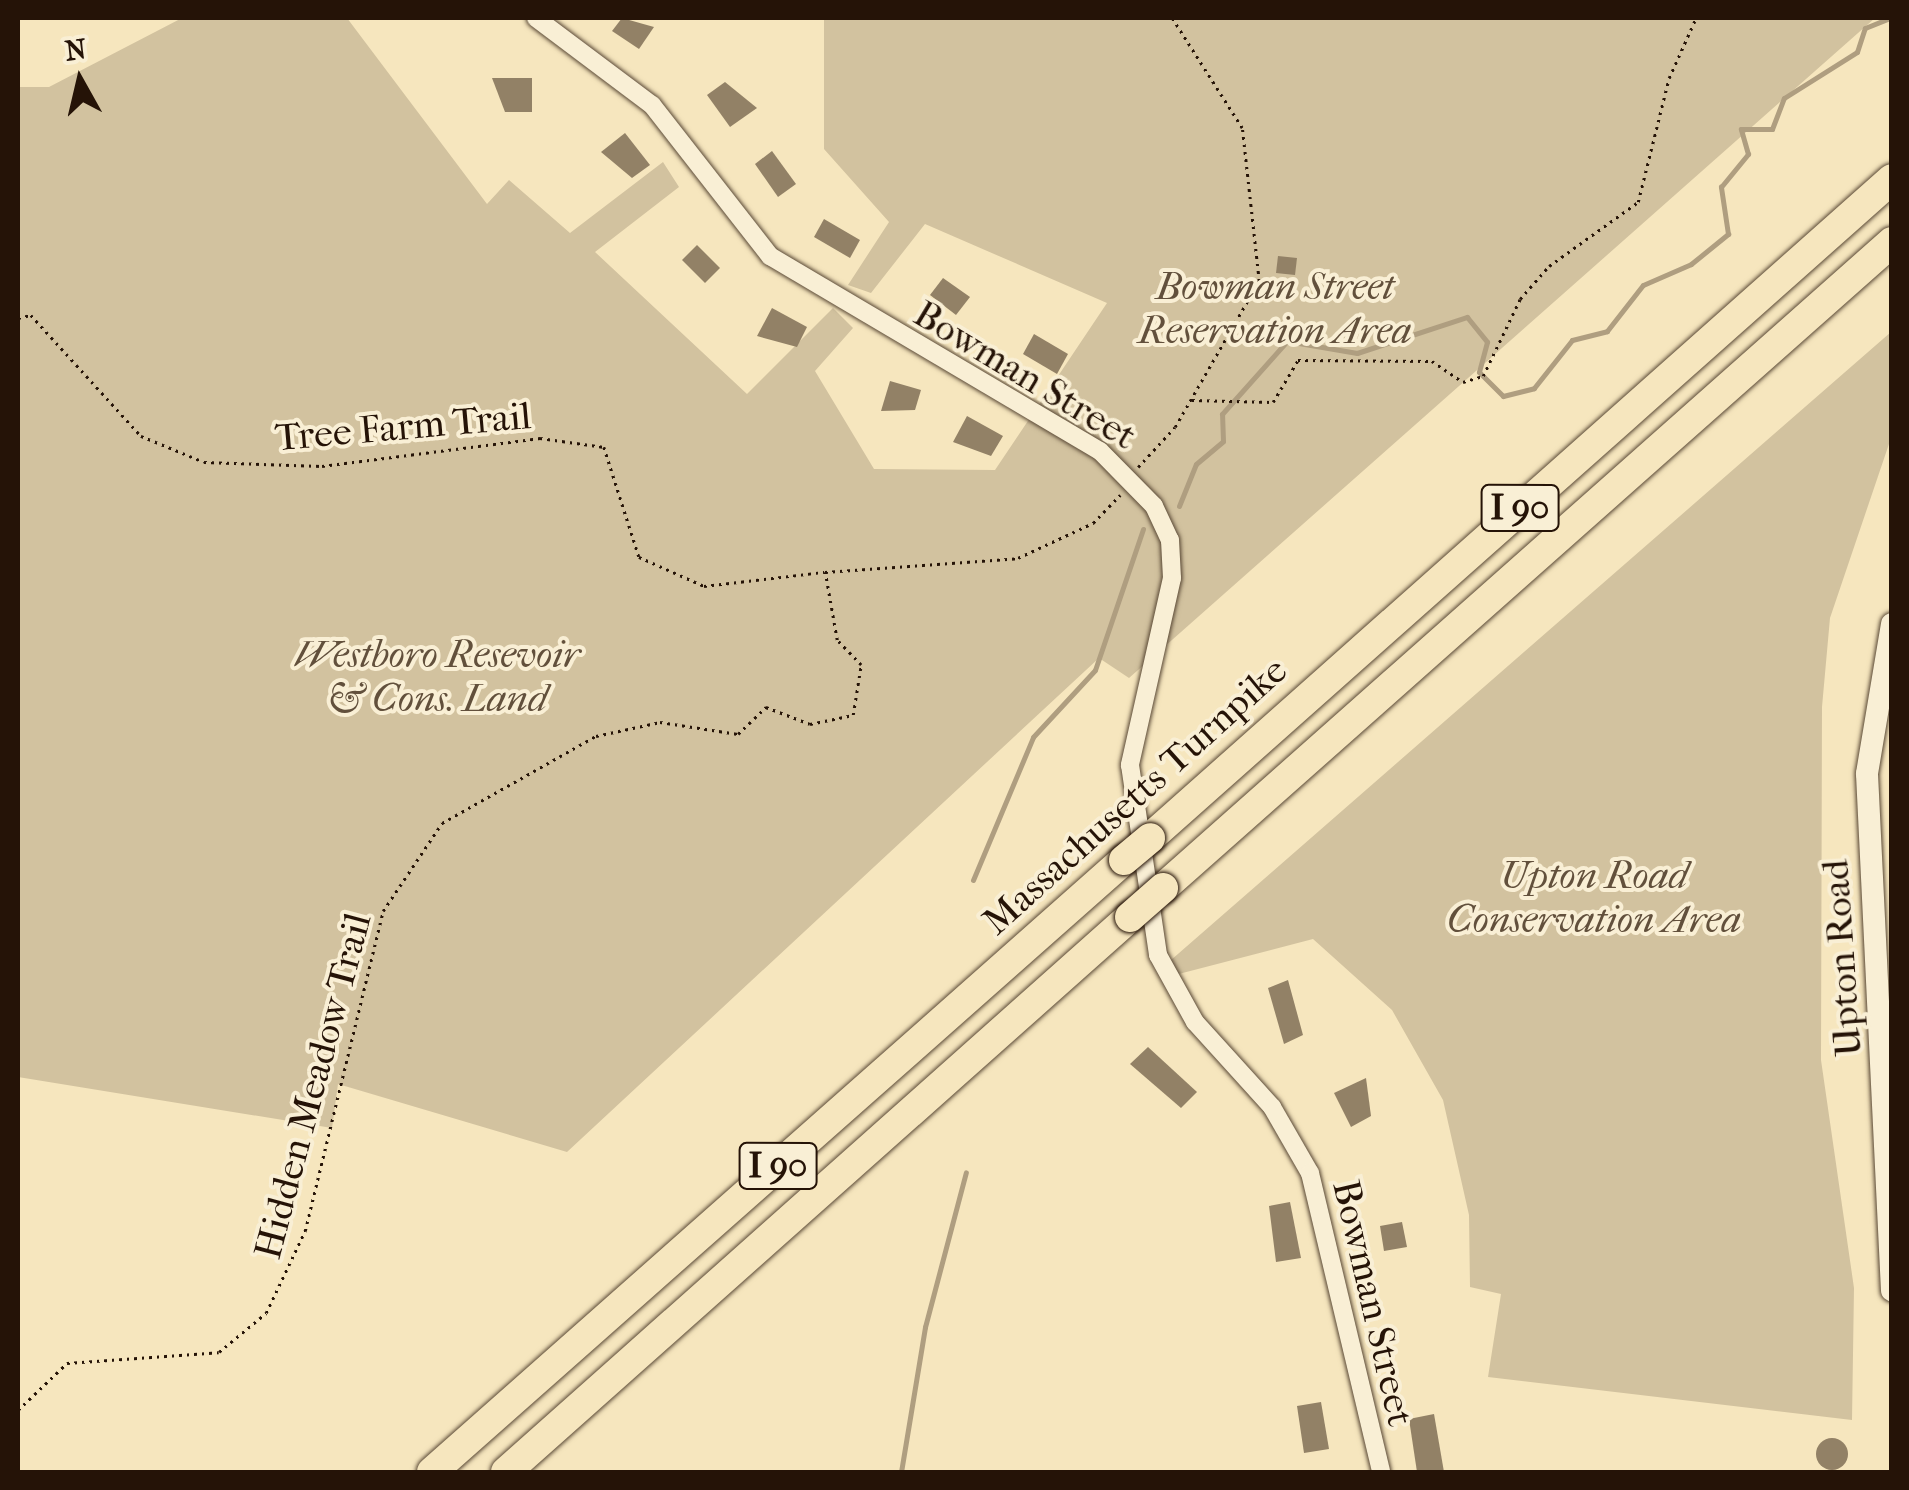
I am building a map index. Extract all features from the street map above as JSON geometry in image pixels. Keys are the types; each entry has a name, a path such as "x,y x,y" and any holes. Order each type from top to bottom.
{"highway":[{"name":"Massachusetts Turnpike","path":"432,1472 1892,179"},
{"name":"I 90","path":"506,1472 1892,242"}],"main road":[{"name":"Upton Road","path":"1892,624 1867,774 1892,1290"}],"street":[{"name":"Bowman Street","path":"536,18 652,105 770,256 1130,476 1170,540 1165,616 1130,765 1158,955 1195,1022 1272,1107 1310,1173 1381,1472"}],"path":[{"path":"825,572 1018,558 1092,524 1190,400 1258,282 1257,232 1242,128 1172,18"},
{"path":"1190,400 1273,402 1298,360 1432,361 1463,382 1483,376 1520,299 1548,266 1638,202 1669,78 1696,18"},
{"name":"Tree Farm Trail","path":"18,318 31,315 141,436 204,462 322,466 540,438 604,447 638,557 704,586 825,572"},
{"name":"Hidden Meadow Trail","path":"18,1410 67,1363 219,1352 266,1314 305,1231 383,910 442,823 596,736 660,722 738,734 766,707 810,724 853,715 861,665 837,640 825,572"}],"green space":[{"name":"Westboro Resevoir & Cons. Land","path":"182,18 347,18 487,204 509,180 570,233 663,162 679,187 595,252 747,394 833,308 853,328 815,371 874,469 995,470 1107,303 925,224 871,293 848,285 889,222 824,149 824,18 1875,18 1129,678 1099,658 567,1152 338,1084 332,1128 18,1077 18,87 49,87"},
{"name":"Upton Road Conservation Area","path":"1891,332 1891,438 1830,618 1822,707 1821,1060 1854,1288 1852,1420 1488,1377 1501,1294 1470,1287 1469,1215 1443,1100 1392,1010 1313,939 1171,976 1163,967"}],"building":[{"path":"622,18 654,27 639,49 612,31"},
{"path":"492,78 532,78 532,112 505,112"},
{"path":"725,82 757,108 730,127 707,95"},
{"path":"625,133 650,165 632,178 601,152"},
{"path":"772,151 796,184 778,197 755,164"},
{"path":"824,219 860,240 850,258 814,237"},
{"path":"697,245 720,268 705,283 682,260"},
{"path":"1278,256 1297,258 1295,275 1276,273"},
{"path":"943,278 970,297 956,315 930,295"},
{"path":"772,308 807,327 797,347 757,336"},
{"path":"1034,334 1068,354 1057,374 1023,354"},
{"path":"890,381 921,390 915,410 881,411"},
{"path":"967,416 1003,436 991,456 953,442"},
{"path":"1288,980 1303,1035 1284,1044 1268,988"},
{"path":"1148,1047 1197,1092 1181,1108 1130,1064"},
{"path":"1366,1078 1371,1116 1351,1127 1334,1093"},
{"path":"1290,1202 1301,1258 1276,1262 1269,1206"},
{"path":"1402,1222 1407,1247 1384,1251 1380,1226"},
{"path":"1321,1402 1329,1449 1304,1453 1297,1406"},
{"path":"1434,1414 1444,1472 1417,1472 1409,1419"},
{"path":"1832,1438 1843,1443 1848,1454 1843,1465 1832,1470 1821,1465 1816,1454 1821,1443"}],"waterway":[{"path":"1179,506 1196,464 1223,441 1222,414 1287,341 1357,353 1467,317 1487,342 1479,372 1503,396 1534,388 1572,340 1607,331 1643,285 1691,264 1728,234 1721,187 1748,154 1741,129 1772,129 1784,98 1857,52 1865,28 1890,18"},
{"path":"973,880 1033,737 1095,670 1143,529"},
{"path":"901,1472 925,1327 966,1172"}],"park label":[{"name":"Bowman Street Reservation Area","path":"1275,308"}]}
